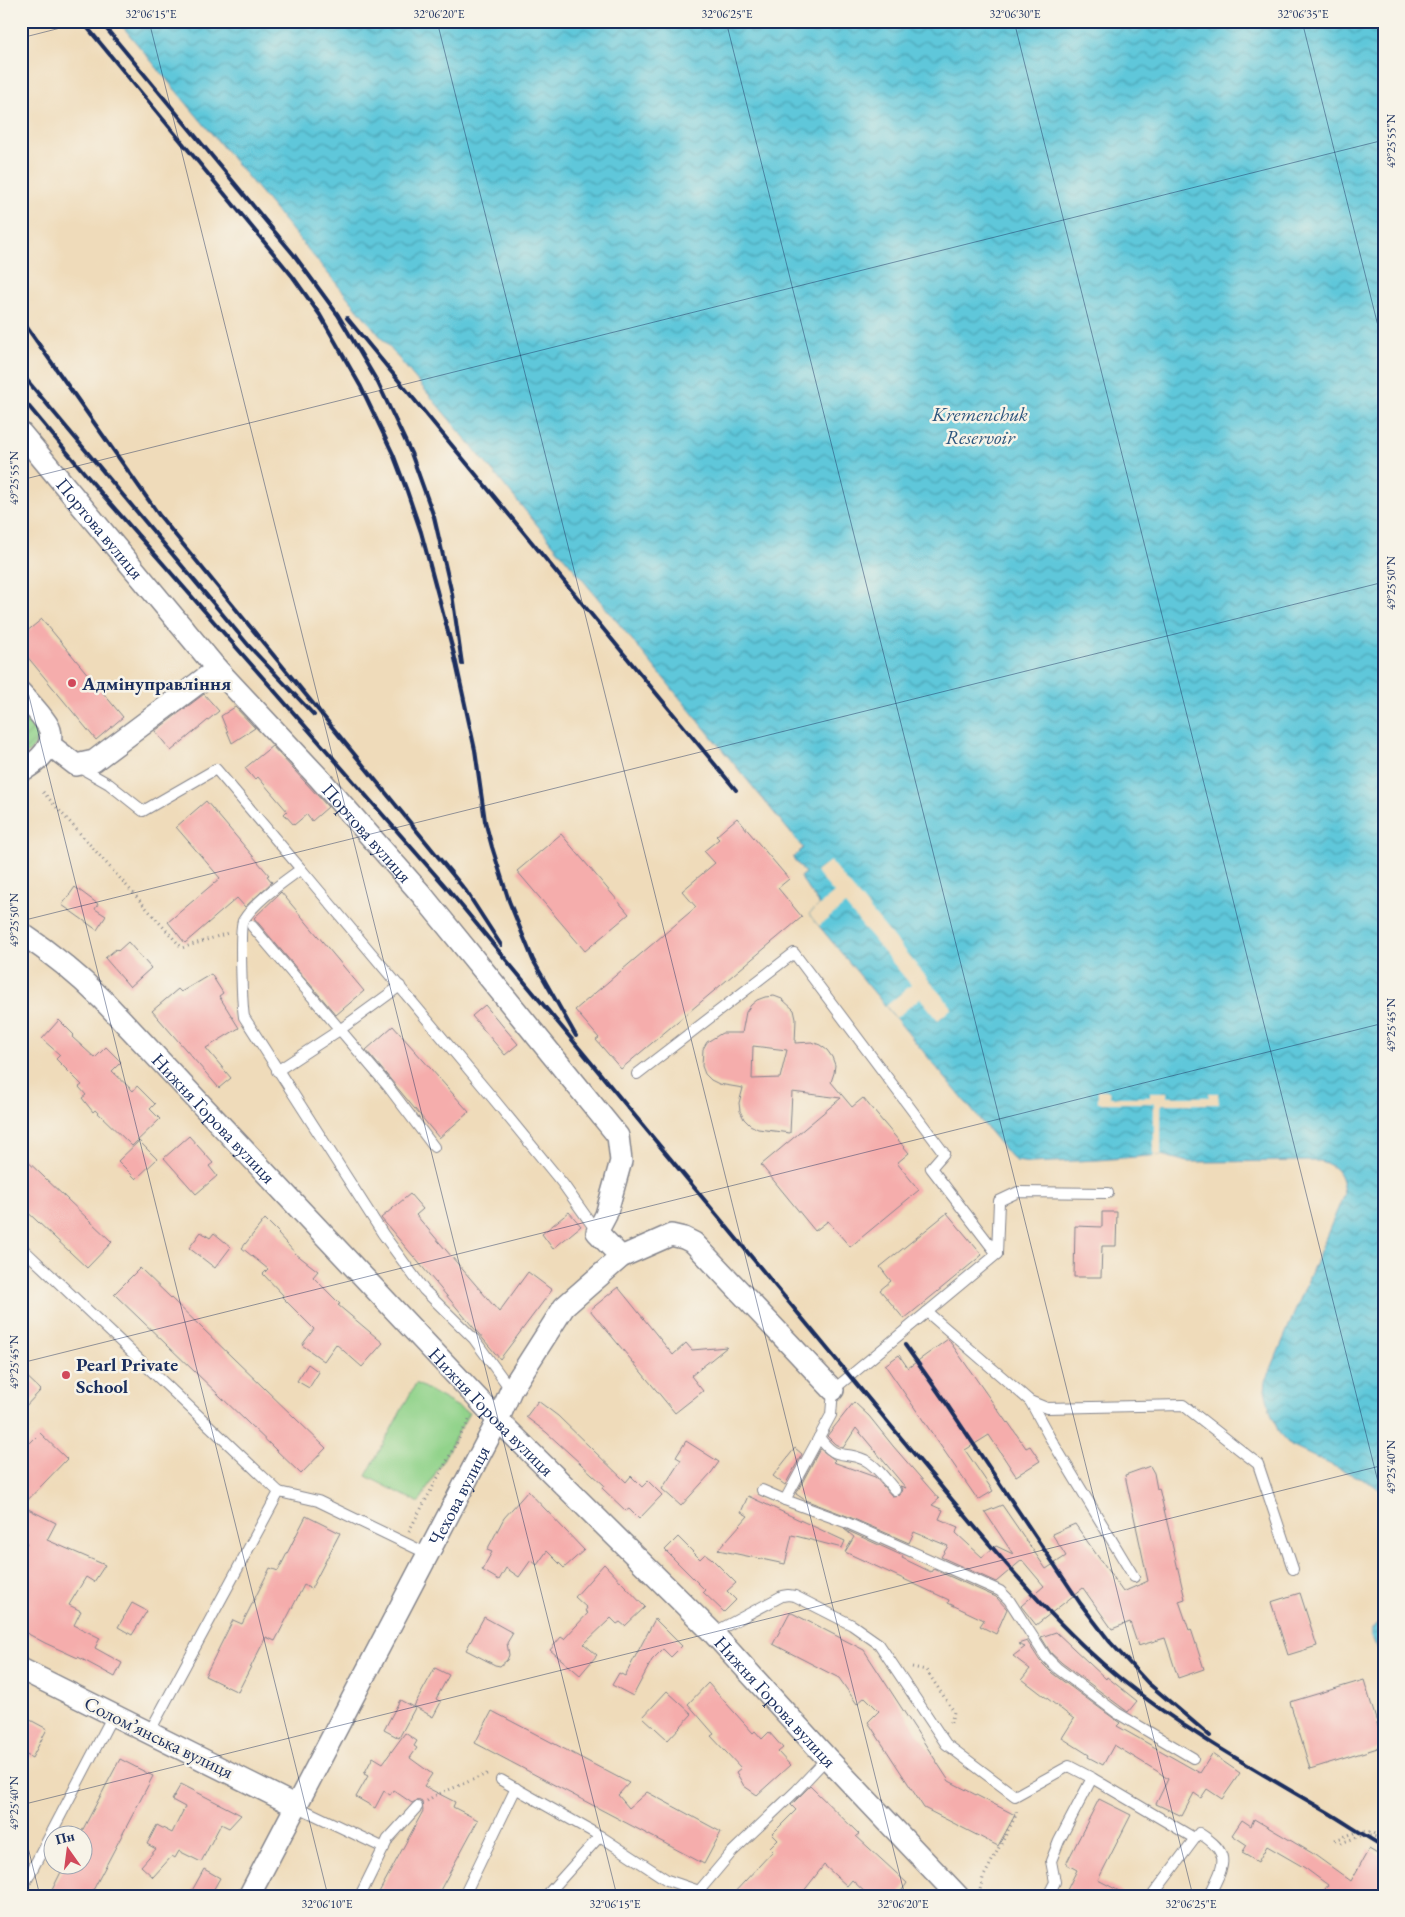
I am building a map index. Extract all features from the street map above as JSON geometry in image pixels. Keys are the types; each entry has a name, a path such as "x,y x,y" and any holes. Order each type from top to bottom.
{"street":[{"name":"Портова вулиця","path":"21,433 217,669 320,778 422,896 618,1136 621,1161 606,1214 597,1232"},
{"path":"50,745 76,765 94,761 217,669"},
{"path":"21,693 48,726 50,745 41,757 21,771"},
{"name":"Нижня Горова вулиця","path":"21,933 78,975 102,999 479,1401 713,1633 827,1758 958,1896"},
{"path":"597,1232 621,1257"},
{"name":"Чехова вулиця","path":"249,1896 512,1390 564,1307 621,1257 670,1235 684,1238 694,1243 833,1390"},
{"name":"Соломʼянська вулиця","path":"21,1669 113,1715 150,1731 296,1806"}],"lane":[{"path":"76,765 109,784 143,811 216,769 400,986 563,1184 597,1232"},
{"path":"301,869 252,909 242,923 341,1029 434,1147"},
{"path":"247,928 242,1003 244,1017 383,1234 424,1290 474,1340 512,1390"},
{"path":"637,1074 794,953 944,1153 931,1168 997,1254"},
{"path":"277,1071 341,1029 400,986"},
{"path":"784,1500 832,1411 833,1390 997,1254 999,1201 1018,1192 1108,1193"},
{"path":"21,1247 279,1492 318,1501 428,1554"},
{"path":"927,1312 1030,1401 1047,1408 1183,1405 1258,1464 1293,1569"},
{"path":"1030,1401 1134,1577"},
{"path":"819,1437 833,1453 864,1459 872,1464 895,1490"},
{"path":"762,1490 845,1522 1000,1591 1009,1600 1046,1656 1057,1668 1116,1713 1193,1758"},
{"path":"150,1731 279,1492"},
{"path":"713,1633 782,1596 792,1595 863,1632 882,1648 942,1738 955,1752 1015,1796 1069,1766 1194,1838"},
{"path":"21,1891 113,1715"},
{"path":"500,1780 600,1836 667,1880 701,1894 731,1853 797,1790 827,1758"},
{"path":"1048,1896 1055,1882 1051,1861 1059,1841 1092,1778"},
{"path":"464,1896 516,1788"},
{"path":"296,1806 384,1848"},
{"path":"360,1896 388,1840 417,1807"},
{"path":"1152,1896 1199,1833 1216,1845 1223,1858 1220,1874 1209,1896"},
{"path":"546,1896 600,1836"}],"path":[{"path":"44,792 182,948 247,928"},
{"path":"402,1542 479,1401"},
{"path":"897,1670 904,1666 926,1670 948,1702 954,1712 948,1731 942,1738"},
{"path":"417,1807 434,1796 488,1772 500,1780"},
{"path":"978,1896 983,1878 1017,1813 1018,1806 1015,1796"},
{"path":"1336,1840 1365,1831 1374,1832 1383,1839"},
{"path":"1340,1843 1363,1835 1383,1839"}],"green space":[{"path":"21,712 32,725 37,736 34,747 21,758"},
{"path":"416,1383 469,1413 419,1503 366,1476"}],"water":[{"name":"Kremenchuk Reservoir","path":"118,21 1384,21 1384,1493 1372,1484 1291,1446 1279,1433 1265,1390 1266,1381 1344,1194 1341,1177 1335,1169 1320,1161 1187,1162 1161,1155 1030,1163 1016,1161 1011,1157 809,914 820,905 800,877 805,873 793,858 803,848 578,574"},
{"path":"1384,1620 1384,1669 1372,1637 1372,1629 1376,1624"}],"pier":[{"path":"830,861 952,1008 938,1020 920,998 896,1018 886,1006 911,985 845,905 819,926 809,914 834,893 816,872"},
{"path":"1098,1091 1109,1091 1110,1097 1150,1097 1150,1092 1167,1092 1167,1097 1209,1097 1209,1093 1218,1093 1219,1104 1161,1104 1161,1155 1154,1156 1154,1103 1098,1103"}],"building":[{"name":"Адмінуправління","path":"42,619 123,717 96,740 21,649 21,636"},
{"path":"204,694 219,711 171,751 155,731"},
{"path":"235,707 255,728 232,743 221,716"},
{"path":"272,746 328,807 312,821 307,814 294,825 284,814 287,811 258,777 255,780 245,768"},
{"path":"206,801 269,875 267,876 272,882 245,907 237,898 185,943 168,922 220,878 176,827"},
{"path":"737,818 789,879 778,888 802,917 621,1069 596,1040 599,1038 575,1010 696,907 682,891 715,863 704,851 719,839 716,836"},
{"path":"561,834 629,914 585,951 517,871"},
{"path":"75,887 98,904 95,909 106,916 97,930 62,905"},
{"path":"281,892 364,991 336,1015 254,918"},
{"path":"128,942 151,968 130,987 105,958 116,949 118,951"},
{"path":"211,974 223,993 219,996 239,1028 206,1048 231,1078 219,1088 152,1011 178,989 181,992"},
{"path":"774,996 782,999 794,1010 796,1019 795,1043 812,1042 827,1050 835,1065 831,1082 852,1107 863,1098 909,1153 897,1163 919,1190 850,1247 828,1221 815,1231 761,1165 841,1098 792,1092 790,1133 758,1129 744,1119 740,1111 739,1103 743,1088 719,1084 711,1080 705,1074 702,1066 703,1049 707,1042 722,1033 742,1033 746,1012 757,1000","holes":["753,1046 787,1050 780,1078 752,1079"]},
{"path":"485,1005 518,1044 505,1055 472,1016"},
{"path":"59,1020 74,1035 72,1037 95,1058 106,1047 121,1062 112,1071 133,1091 137,1086 155,1104 150,1109 160,1119 132,1146 95,1110 93,1112 82,1098 86,1095 79,1087 82,1085 56,1059 60,1055 42,1039"},
{"path":"393,1026 469,1112 439,1138 366,1050"},
{"path":"189,1136 213,1163 209,1166 217,1176 196,1194 164,1158"},
{"path":"139,1141 157,1159 136,1179 118,1161"},
{"path":"21,1155 112,1242 87,1268 21,1206"},
{"path":"410,1194 423,1209 416,1215 499,1312 528,1272 552,1290 500,1359 381,1218"},
{"path":"569,1212 581,1226 553,1249 542,1234"},
{"path":"1102,1212 1117,1212 1116,1246 1102,1246 1101,1277 1074,1277 1075,1226 1102,1227"},
{"path":"947,1213 982,1255 904,1319 880,1290 891,1281 880,1267"},
{"path":"265,1219 296,1254 318,1271 313,1277 340,1304 338,1305 383,1343 362,1367 336,1344 324,1361 302,1345 314,1329 282,1297 283,1295 263,1274 268,1269 242,1248"},
{"path":"201,1232 210,1238 214,1233 231,1247 215,1268 189,1248"},
{"path":"140,1268 326,1448 301,1474 114,1294"},
{"path":"618,1287 673,1355 686,1343 692,1350 727,1347 691,1376 703,1391 675,1413 590,1310"},
{"path":"948,1339 1007,1423 1026,1448 1030,1446 1040,1461 1016,1476 989,1435 965,1450 993,1491 978,1500 885,1365 899,1355 908,1368"},
{"path":"308,1364 319,1372 309,1388 297,1381"},
{"path":"21,1371 41,1390 21,1411"},
{"path":"538,1401 558,1416 626,1482 631,1476 642,1487 648,1481 662,1495 639,1519 629,1509 626,1511 602,1488 604,1485 546,1432 526,1417"},
{"path":"854,1402 869,1416 939,1499 932,1505 943,1510 939,1519 958,1527 956,1533 982,1557 996,1546 1013,1554 985,1512 1002,1505 1046,1569 1066,1556 1052,1534 1075,1524 1123,1592 1148,1581 1125,1475 1150,1466 1154,1473 1157,1489 1159,1488 1185,1599 1179,1601 1189,1630 1191,1629 1204,1669 1178,1678 1165,1638 1138,1646 1130,1622 1112,1629 1083,1588 1036,1625 1021,1606 1044,1586 1022,1560 996,1582 941,1557 948,1546 914,1532 909,1543 805,1500 796,1494 820,1449 835,1460 833,1462 875,1477 892,1496 900,1495 902,1489 900,1486 906,1488 856,1428 843,1448 835,1444 827,1436"},
{"path":"40,1433 67,1459 22,1506 56,1523 47,1540 105,1565 94,1582 86,1577 69,1605 81,1611 74,1625 100,1638 95,1648 122,1663 115,1677 21,1630 21,1552 27,1543 21,1539 21,1452"},
{"path":"686,1441 719,1462 681,1506 662,1489 681,1460 676,1457"},
{"path":"795,1448 802,1454 785,1485 773,1476"},
{"path":"528,1491 584,1550 564,1568 547,1551 537,1565 531,1560 519,1577 506,1568 499,1580 482,1570 492,1552 487,1550 504,1518"},
{"path":"748,1496 845,1541 842,1548 792,1535 785,1564 718,1550 748,1516 741,1512"},
{"path":"306,1516 340,1533 311,1589 304,1585 275,1641 266,1637 238,1692 205,1676 233,1620 242,1624 270,1568 278,1571"},
{"path":"844,1529 903,1556 902,1558 931,1572 933,1569 996,1597 1007,1609 996,1634 980,1626 984,1620 948,1603 949,1600 845,1552 854,1537"},
{"path":"678,1537 700,1559 705,1554 711,1558 736,1583 727,1591 736,1600 724,1612 665,1550"},
{"path":"604,1564 645,1607 625,1626 620,1622 617,1624 611,1618 584,1644 597,1655 580,1675 550,1650 561,1637 564,1639 588,1613 585,1611 587,1608 575,1597"},
{"path":"1300,1593 1317,1646 1288,1655 1271,1602"},
{"path":"132,1603 147,1611 132,1635 118,1627"},
{"path":"790,1612 864,1650 949,1781 1015,1815 998,1846 924,1808 868,1722 879,1711 865,1697 857,1704 839,1678 773,1644"},
{"path":"484,1617 513,1633 507,1643 509,1655 507,1660 500,1666 466,1650"},
{"path":"655,1619 682,1646 671,1657 663,1649 652,1660 633,1696 612,1685 619,1673 625,1676"},
{"path":"1056,1632 1106,1679 1107,1677 1137,1701 1128,1712 1051,1653 1041,1637"},
{"path":"1027,1641 1040,1661 1052,1673 1120,1723 1117,1726 1200,1773 1212,1754 1240,1773 1222,1799 1207,1789 1201,1798 1194,1793 1182,1816 1156,1804 1168,1779 1157,1771 1114,1745 1103,1765 1088,1757 1089,1755 1062,1738 1074,1719 1022,1679 1030,1669 1013,1656 1025,1647 1018,1644"},
{"path":"435,1668 449,1675 436,1699 441,1702 433,1717 414,1706"},
{"path":"1364,1680 1384,1746 1310,1769 1290,1702"},
{"path":"708,1683 753,1733 755,1731 762,1739 769,1732 783,1748 778,1752 790,1765 757,1795 744,1786 736,1772 741,1768 711,1736 714,1734 688,1704"},
{"path":"667,1691 692,1714 668,1740 643,1717"},
{"path":"400,1700 415,1708 399,1738 384,1730"},
{"path":"492,1711 629,1783 618,1795 629,1808 647,1792 721,1832 704,1864 475,1743"},
{"path":"21,1715 47,1729 32,1758 21,1752"},
{"path":"405,1733 417,1741 414,1746 417,1748 410,1758 432,1774 424,1786 455,1802 453,1807 478,1820 437,1896 377,1896 423,1811 422,1802 418,1800 412,1803 393,1790 390,1795 384,1791 375,1808 356,1797 368,1776 364,1774 373,1757 383,1763"},
{"path":"120,1759 153,1776 90,1896 49,1896 60,1874 92,1874 92,1824 86,1824"},
{"path":"181,1784 241,1815 229,1828 221,1824 201,1862 179,1851 175,1858 172,1856 153,1877 141,1866 156,1849 147,1844 157,1825 172,1833 185,1807 172,1800"},
{"path":"810,1786 859,1834 856,1836 907,1883 898,1896 869,1896 852,1880 847,1886 824,1865 800,1896 731,1896 773,1851 770,1848 778,1840 772,1834 796,1810 791,1805"},
{"path":"1099,1799 1131,1815 1098,1880 1129,1896 1064,1896 1077,1870 1066,1864"},
{"path":"1254,1819 1312,1853 1351,1881 1369,1849 1384,1858 1384,1896 1320,1896 1328,1885 1305,1868 1267,1846 1258,1862 1242,1853 1247,1845 1232,1835 1242,1820 1251,1826"},
{"path":"204,1869 220,1878 210,1896 189,1896"}],"railway":[{"path":"82,21 293,277 320,315 361,387 393,454 421,532 454,654 475,750 485,821 509,901 533,960 576,1036"},
{"path":"100,21 294,255 338,315 378,383 411,453 434,517 452,594 462,664"},
{"path":"347,318 736,790"},
{"path":"21,319 159,515 466,891 501,945"},
{"path":"21,373 249,646 314,715"},
{"path":"21,397 102,494 446,887 953,1501 1054,1617 1122,1680 1171,1717 1384,1847"},
{"path":"905,1345 1080,1603 1110,1642 1148,1683 1210,1736"}],"place":[{"name":"Адмінуправління","path":"72,683"},
{"name":"Pearl Private School","path":"66,1375"}]}
